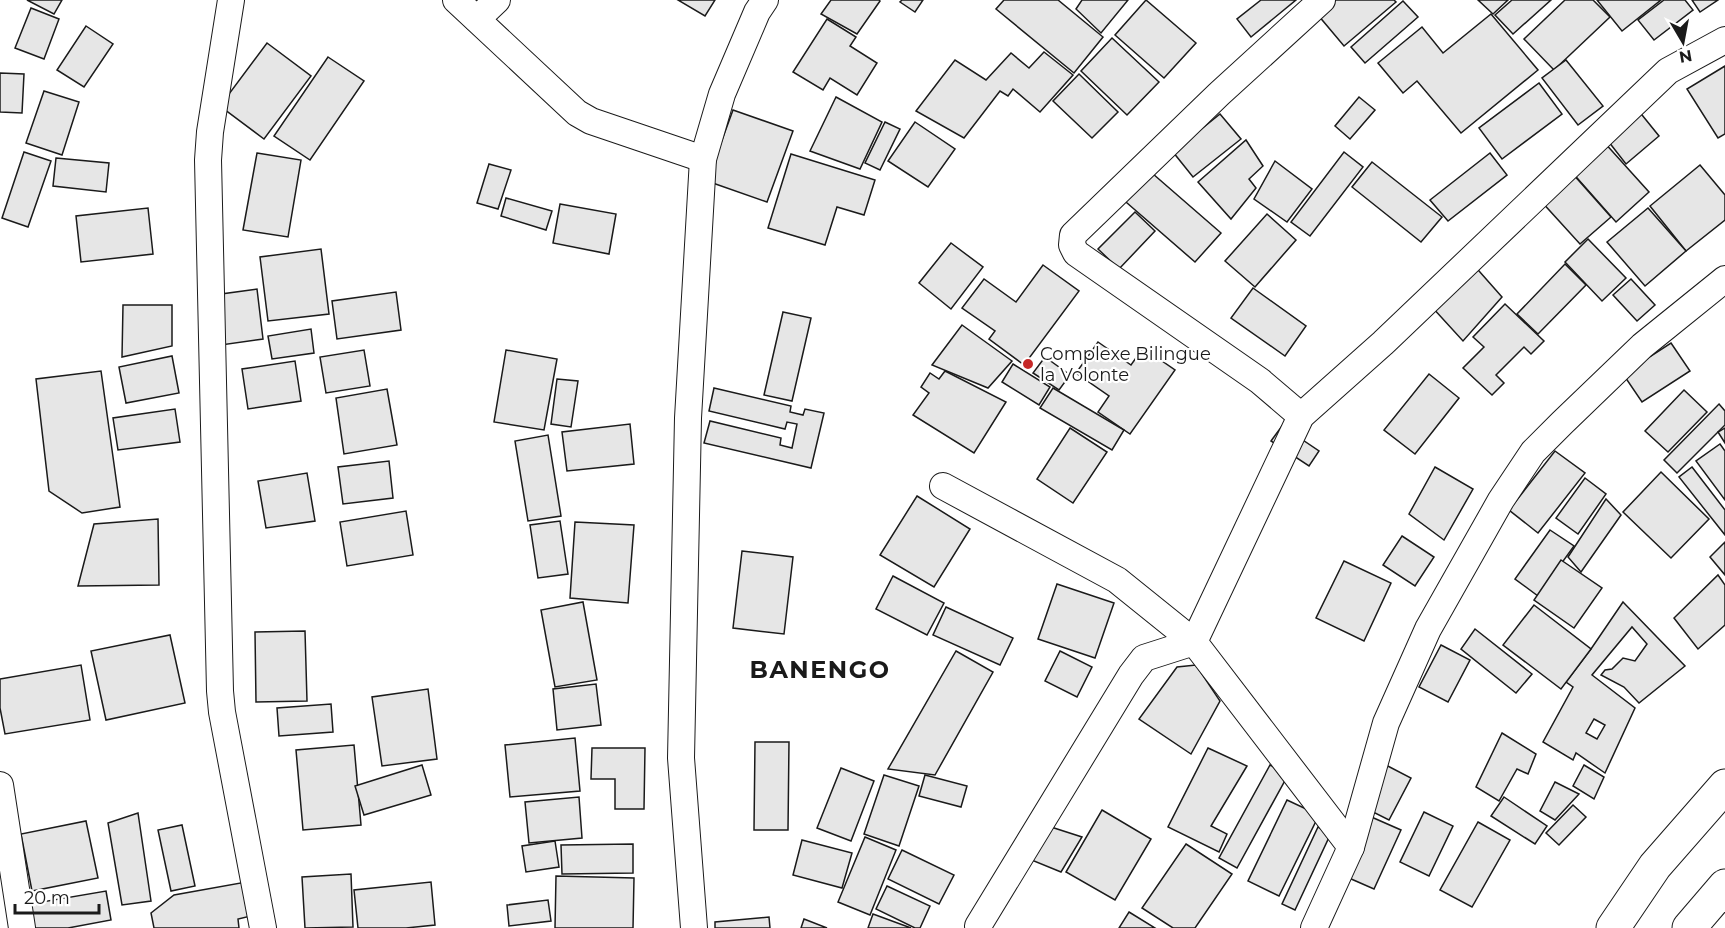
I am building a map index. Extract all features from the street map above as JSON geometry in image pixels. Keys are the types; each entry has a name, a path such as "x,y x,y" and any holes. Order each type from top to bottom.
{"main road":[{"path":"1613,928 1655,866 1725,786"},
{"path":"1689,928 1725,886"}],"street":[{"path":"231,0 210,132 208,160 220,691 263,928"},
{"path":"456,0 577,113 591,121 703,159"},
{"path":"477,19 497,0"},
{"path":"694,928 681,758 688,418 703,159 722,94 765,0"},
{"path":"1301,416 1260,381 1076,253 1072,245 1073,235 1219,94 1322,0"},
{"path":"978,926 1131,675 1144,658 1194,642 1301,416 1391,336 1668,71 1725,40"},
{"path":"1314,928 1351,847 1386,723 1428,629 1508,490 1533,452 1562,423 1642,346 1725,279"},
{"path":"943,486 1118,580 1194,642 1351,847"},
{"path":"0,785 22,928"}],"building":[{"path":"27,0 62,0 54,14"},
{"path":"678,0 715,0 705,16"},
{"path":"831,0 880,1 857,34 821,14"},
{"path":"902,0 923,0 915,12 900,2"},
{"path":"1004,0 1058,0 1103,37 1074,73 996,9"},
{"path":"1082,0 1128,0 1101,33 1076,9"},
{"path":"1146,0 1196,43 1164,78 1115,35"},
{"path":"1261,0 1296,0 1251,37 1237,19"},
{"path":"1336,0 1394,0 1396,2 1344,46 1318,15"},
{"path":"1478,0 1508,0 1493,14"},
{"path":"1512,0 1551,0 1513,34 1495,15"},
{"path":"1565,0 1593,0 1610,17 1554,70 1524,39"},
{"path":"1597,0 1661,0 1622,31"},
{"path":"1664,0 1685,0 1693,10 1654,40 1638,20"},
{"path":"1692,0 1718,0 1700,12"},
{"path":"1403,1 1418,17 1365,63 1351,47"},
{"path":"31,8 59,19 44,59 15,48"},
{"path":"1491,14 1538,70 1461,133 1417,81 1403,93 1378,63 1422,27 1443,53"},
{"path":"827,19 856,37 850,46 877,63 857,95 830,78 823,90 793,72"},
{"path":"86,26 113,44 84,87 57,70"},
{"path":"1112,38 1159,82 1127,115 1081,71"},
{"path":"267,43 311,76 264,139 220,106"},
{"path":"1044,52 1073,75 1040,112 1013,89 1008,96 1000,91 964,138 916,111 955,60 986,80 1011,53 1029,68"},
{"path":"328,57 364,81 310,160 274,136"},
{"path":"1566,60 1603,106 1578,125 1542,78"},
{"path":"1725,66 1725,134 1718,138 1687,89"},
{"path":"0,73 24,74 22,113 0,112"},
{"path":"1079,74 1118,112 1092,138 1053,101"},
{"path":"1539,83 1562,114 1502,159 1479,128"},
{"path":"44,91 79,102 62,155 26,143"},
{"path":"836,97 882,122 860,169 810,151"},
{"path":"1359,97 1375,110 1350,139 1335,126"},
{"path":"733,110 793,131 767,202 707,181"},
{"path":"1638,110 1659,136 1626,164 1605,137"},
{"path":"1220,114 1241,139 1193,177 1173,152"},
{"path":"885,122 900,129 880,170 865,163"},
{"path":"915,122 955,149 928,187 888,161"},
{"path":"1246,140 1263,166 1249,179 1256,188 1231,219 1198,182"},
{"path":"1603,141 1649,192 1616,222 1570,170"},
{"path":"24,152 51,161 28,227 2,218"},
{"path":"1344,152 1363,167 1310,236 1291,222"},
{"path":"257,153 301,160 288,237 243,230"},
{"path":"1490,153 1507,175 1448,221 1430,200"},
{"path":"791,154 875,180 864,215 837,207 825,245 768,228"},
{"path":"56,158 109,163 106,192 53,186"},
{"path":"1275,161 1312,189 1287,222 1254,199"},
{"path":"1372,162 1442,217 1421,242 1352,187"},
{"path":"489,164 511,170 498,209 477,203"},
{"path":"1700,165 1725,195 1725,220 1686,251 1650,206"},
{"path":"1145,167 1221,233 1195,262 1119,196"},
{"path":"1572,173 1611,217 1580,244 1540,200"},
{"path":"506,198 552,211 546,230 501,216"},
{"path":"560,204 616,214 609,254 553,243"},
{"path":"148,208 153,254 81,262 76,216"},
{"path":"1648,208 1686,251 1645,286 1607,242"},
{"path":"1135,212 1155,231 1119,269 1098,249"},
{"path":"1267,214 1296,240 1255,287 1225,261"},
{"path":"1588,239 1626,278 1602,301 1565,262"},
{"path":"951,243 983,267 951,309 919,283"},
{"path":"321,249 329,314 268,321 260,257"},
{"path":"1464,254 1502,297 1463,341 1421,295"},
{"path":"1565,264 1586,285 1538,334 1517,314"},
{"path":"1043,265 1079,291 1024,365 989,339 995,331 962,308 984,279 1016,302"},
{"path":"1631,279 1655,305 1637,321 1613,295"},
{"path":"1253,288 1306,326 1285,356 1231,318"},
{"path":"257,289 263,339 221,345 214,295"},
{"path":"396,292 401,330 337,339 332,301"},
{"path":"1505,304 1544,341 1531,354 1524,347 1496,375 1504,383 1492,395 1463,368 1484,347 1473,337"},
{"path":"123,305 172,305 172,346 122,357"},
{"path":"783,312 811,318 792,401 764,395"},
{"path":"962,325 1012,361 988,388 932,365"},
{"path":"311,329 314,353 272,359 268,336"},
{"path":"1098,342 1131,365 1143,348 1175,370 1130,434 1098,412 1109,396 1076,373"},
{"path":"1671,343 1690,371 1642,402 1623,374"},
{"path":"364,350 370,386 326,393 320,357"},
{"path":"506,350 557,359 544,430 494,422"},
{"path":"172,356 179,393 126,403 119,367"},
{"path":"1045,357 1070,375 1059,390 1033,373"},
{"path":"295,361 301,401 248,409 242,369"},
{"path":"1013,364 1050,387 1039,405 1002,382"},
{"path":"101,371 120,507 82,513 49,491 36,379"},
{"path":"945,371 1006,402 974,453 913,415 929,393 921,387 930,373 939,379"},
{"path":"1429,374 1459,398 1415,454 1384,430"},
{"path":"557,379 578,381 571,427 551,424"},
{"path":"714,388 791,406 790,412 803,415 805,409 824,413 811,468 704,443 710,421 781,438 780,445 792,448 797,424 787,422 785,429 709,411"},
{"path":"1053,388 1124,430 1112,450 1040,408"},
{"path":"387,389 397,445 344,454 336,398"},
{"path":"1684,390 1707,412 1668,452 1645,431"},
{"path":"1719,404 1725,411 1725,425 1677,473 1664,460"},
{"path":"175,409 180,442 118,450 113,418"},
{"path":"630,424 634,464 567,471 562,432"},
{"path":"1282,426 1319,451 1309,466 1271,441"},
{"path":"1070,428 1107,452 1073,503 1037,479"},
{"path":"1725,428 1725,443 1718,432"},
{"path":"548,435 561,516 528,521 515,441"},
{"path":"1720,444 1725,451 1725,500 1696,461"},
{"path":"1555,451 1585,473 1538,533 1509,510"},
{"path":"389,461 393,498 343,504 338,467"},
{"path":"1435,467 1473,489 1444,540 1409,514"},
{"path":"1692,467 1725,510 1725,535 1679,477"},
{"path":"1661,472 1709,519 1671,558 1623,512"},
{"path":"307,473 315,521 266,528 258,481"},
{"path":"1585,478 1606,494 1578,534 1556,518"},
{"path":"917,496 970,529 934,587 880,555"},
{"path":"1606,499 1621,515 1581,572 1568,557"},
{"path":"406,511 413,555 347,566 340,522"},
{"path":"158,519 159,585 78,586 94,524"},
{"path":"560,521 568,574 538,578 530,525"},
{"path":"575,522 634,525 628,603 570,598"},
{"path":"1550,530 1574,546 1538,596 1515,579"},
{"path":"1402,536 1434,557 1415,586 1383,565"},
{"path":"1725,542 1725,575 1710,557"},
{"path":"742,551 793,557 784,634 733,628"},
{"path":"1561,560 1602,588 1574,628 1534,600"},
{"path":"1344,561 1391,583 1364,641 1316,618"},
{"path":"1718,575 1725,585 1725,625 1698,649 1674,618"},
{"path":"893,576 944,603 927,635 876,609"},
{"path":"1057,584 1114,603 1095,658 1038,639"},
{"path":"583,602 597,680 555,687 541,610"},
{"path":"1623,602 1685,666 1639,703 1624,687 1601,675 1605,670 1612,669 1623,658 1635,661 1647,644 1632,627 1592,675 1635,708 1605,773 1576,753 1573,760 1543,742 1573,687 1566,682","holes":["1594,719 1605,725 1597,739 1586,733"]},
{"path":"1534,605 1591,649 1561,689 1503,645"},
{"path":"946,607 1013,638 1000,665 933,635"},
{"path":"1475,629 1532,674 1516,693 1461,649"},
{"path":"305,631 307,701 256,702 255,632"},
{"path":"170,635 185,703 106,720 91,651"},
{"path":"1441,645 1470,660 1448,702 1419,687"},
{"path":"956,651 993,672 935,775 888,769"},
{"path":"1060,651 1092,667 1077,697 1045,681"},
{"path":"81,665 90,720 5,734 0,708 0,679"},
{"path":"1196,665 1220,701 1191,754 1139,719 1177,667"},
{"path":"596,684 601,725 557,730 553,689"},
{"path":"428,689 437,759 382,766 372,697"},
{"path":"331,704 333,732 279,736 277,708"},
{"path":"1502,733 1536,754 1528,774 1517,769 1499,801 1476,787"},
{"path":"575,738 580,791 510,797 505,745"},
{"path":"755,742 789,742 788,830 754,830"},
{"path":"354,745 361,825 303,830 296,750"},
{"path":"592,748 645,748 644,809 615,809 615,779 591,779"},
{"path":"1208,748 1247,766 1211,826 1227,834 1219,852 1168,827"},
{"path":"1382,763 1411,778 1389,820 1359,805"},
{"path":"422,765 431,795 364,815 355,786"},
{"path":"1270,765 1288,775 1237,868 1219,858"},
{"path":"1584,765 1604,777 1594,799 1573,786"},
{"path":"841,768 874,781 851,841 817,828"},
{"path":"884,775 919,786 899,846 864,834"},
{"path":"925,775 967,786 961,807 919,796"},
{"path":"1555,782 1579,794 1555,820 1540,811"},
{"path":"579,797 582,838 529,843 525,802"},
{"path":"1504,797 1547,826 1535,844 1491,816"},
{"path":"1287,800 1319,815 1279,896 1248,881"},
{"path":"1573,805 1586,817 1559,845 1546,833"},
{"path":"1102,810 1151,839 1115,900 1066,872"},
{"path":"1360,812 1401,830 1374,889 1333,871"},
{"path":"1424,812 1453,826 1429,876 1400,862"},
{"path":"138,813 151,901 122,905 108,823"},
{"path":"86,821 98,878 32,891 21,834"},
{"path":"1478,822 1510,840 1472,907 1440,890"},
{"path":"182,825 195,886 171,891 158,830"},
{"path":"1051,827 1082,837 1061,872 1029,859"},
{"path":"1318,827 1331,833 1295,910 1282,904"},
{"path":"865,837 896,850 870,915 838,902"},
{"path":"802,840 852,853 842,888 793,875"},
{"path":"555,841 559,867 526,872 522,846"},
{"path":"633,844 633,873 562,874 561,845"},
{"path":"1186,844 1232,874 1195,928 1173,928 1142,908"},
{"path":"902,850 954,875 939,904 888,879"},
{"path":"351,874 353,927 305,928 302,877"},
{"path":"556,876 634,878 633,928 555,928"},
{"path":"246,882 255,915 238,919 239,928 154,928 151,913 174,895"},
{"path":"431,882 435,925 406,928 358,928 354,890"},
{"path":"887,886 930,906 920,928 915,928 876,909"},
{"path":"106,891 111,920 68,928 28,928 24,905"},
{"path":"548,900 551,921 509,926 507,905"},
{"path":"1129,912 1155,928 1119,928"},
{"path":"873,914 911,928 868,928"},
{"path":"769,917 770,928 715,928 715,922"},
{"path":"804,919 827,928 801,928"}],"place":[{"name":"Complexe Bilingue la Volonte","path":"1028,364"}],"district":[{"name":"BANENGO","path":"820,669"}]}
